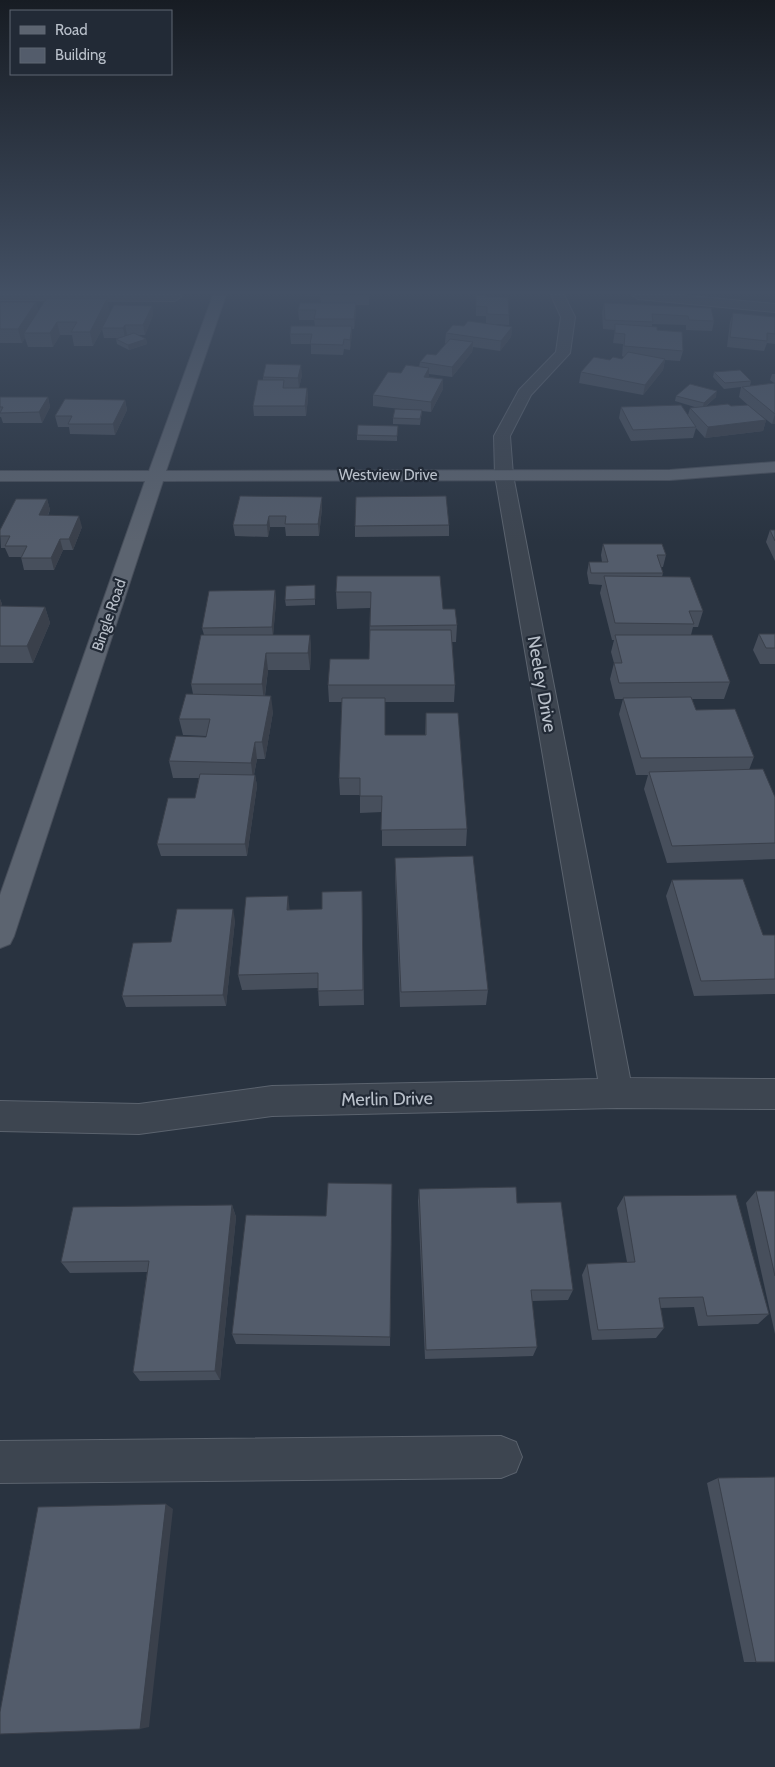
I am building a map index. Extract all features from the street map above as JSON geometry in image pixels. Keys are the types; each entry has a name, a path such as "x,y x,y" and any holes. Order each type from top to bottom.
{"main road":[{"name":"Bingle Road","path":"0,936 191,377"},
{"name":"Westview Drive","path":"0,476 670,476 775,467"}],"street":[{"name":"Neeley Drive","path":"539,377 524,393 502,436 504,475 617,1093"},
{"name":"Merlin Drive","path":"0,1116 139,1119 272,1101 617,1093 775,1094"},
{"path":"0,1462 501,1457"}],"building":[{"path":"384,377 443,379 431,402 373,395"},
{"path":"608,377 651,377 645,385"},
{"path":"719,377 747,377 751,381 725,383"},
{"path":"258,380 284,380 283,388 307,388 305,406 253,406"},
{"path":"775,383 775,414 742,387"},
{"path":"690,384 717,391 704,403 676,396"},
{"path":"0,397 48,397 39,412 0,413 3,407 0,407"},
{"path":"65,399 125,400 113,424 68,424 72,416 55,416"},
{"path":"728,404 731,406 748,405 766,420 708,427 690,408"},
{"path":"681,405 696,427 633,430 621,407"},
{"path":"395,409 422,410 420,419 393,418"},
{"path":"358,425 398,426 397,436 357,435"},
{"path":"240,496 322,497 318,524 285,524 286,516 269,516 267,525 233,525"},
{"path":"446,496 449,525 355,526 356,497"},
{"path":"16,499 47,499 39,515 79,516 69,539 60,539 51,558 21,558 27,546 5,546 10,536 0,536 0,530"},
{"path":"770,530 775,530 775,541"},
{"path":"603,544 662,544 666,555 657,555 663,573 591,573 589,562 608,562"},
{"path":"337,576 440,576 443,609 455,609 457,625 370,626 371,592 336,592"},
{"path":"604,576 690,577 703,611 689,611 694,624 615,623"},
{"path":"315,585 315,599 285,600 286,586"},
{"path":"275,590 272,627 202,628 209,591"},
{"path":"0,606 45,607 27,646 0,646"},
{"path":"370,630 451,630 455,685 328,685 330,659 369,659"},
{"path":"759,634 775,634 775,648 766,648"},
{"path":"201,635 310,635 308,653 266,653 262,684 191,684"},
{"path":"615,635 712,635 730,682 619,683 614,663 622,663"},
{"path":"186,694 271,696 262,742 255,742 251,763 169,761 176,736 206,737 210,719 179,719"},
{"path":"691,697 696,710 735,709 754,757 641,758 623,698"},
{"path":"342,698 385,698 385,735 426,735 426,713 458,713 467,829 381,830 382,796 360,796 360,778 339,778"},
{"path":"763,769 775,797 775,843 672,846 649,772"},
{"path":"200,774 255,775 245,844 157,844 168,798 195,798"},
{"path":"473,856 488,990 401,992 395,858"},
{"path":"743,879 763,935 775,935 775,979 701,981 672,880"},
{"path":"362,891 363,990 318,991 318,973 238,975 246,897 288,896 287,910 322,909 322,892"},
{"path":"177,909 233,909 223,995 122,996 133,943 171,942"},
{"path":"328,1183 392,1184 390,1337 232,1334 246,1215 326,1216"},
{"path":"516,1187 517,1203 561,1202 573,1290 531,1290 537,1347 426,1350 419,1189"},
{"path":"756,1191 775,1191 775,1276"},
{"path":"736,1195 769,1314 707,1316 703,1297 659,1298 664,1328 598,1330 587,1264 635,1262 624,1196"},
{"path":"232,1205 215,1371 133,1372 149,1261 61,1262 73,1207"},
{"path":"775,1477 775,1662 756,1662 718,1478"},
{"path":"166,1504 140,1729 0,1734 0,1712 38,1507"}]}
